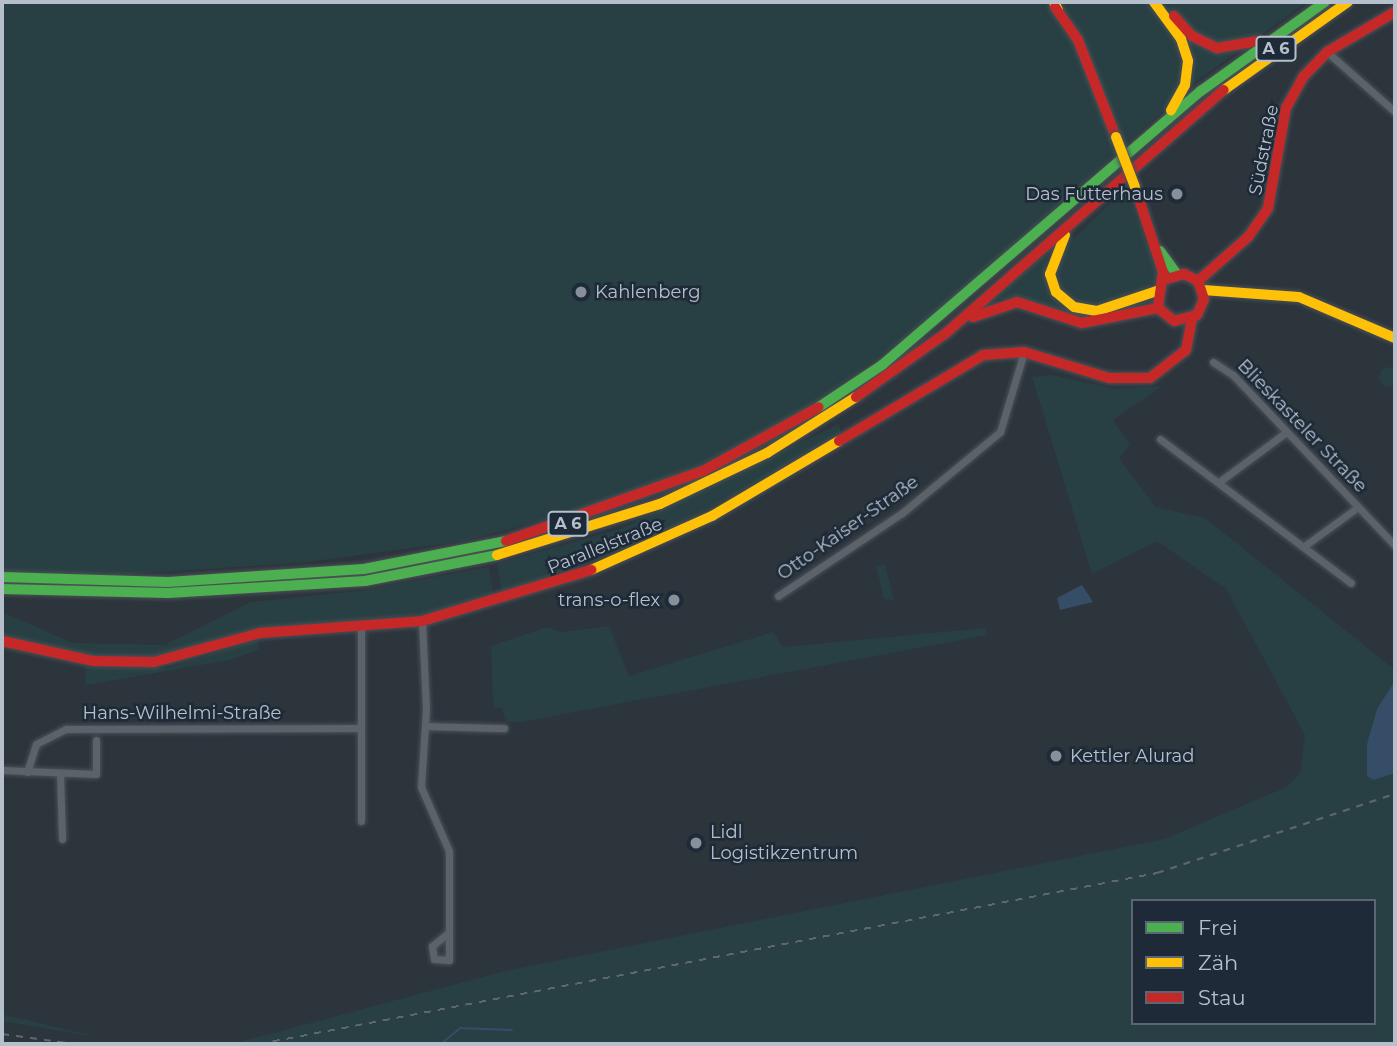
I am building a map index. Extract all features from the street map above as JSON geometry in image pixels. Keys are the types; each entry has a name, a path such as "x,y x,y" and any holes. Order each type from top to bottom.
{"main road":[{"path":"1154,2 1181,39 1188,61 1181,96 1157,128"},
{"path":"1163,2 1192,36 1217,48 1240,48 1275,34"},
{"name":"A 6","path":"2,577 168,582 364,569 506,542 617,507 727,460 846,391 946,315 1157,128 1275,34 1325,2"},
{"name":"A 6","path":"2,589 286,589 429,571 532,548 660,504 748,463 851,403 946,333 1207,102 1348,2"},
{"path":"1054,4 1078,40 1135,187 1163,280"},
{"name":"Südstraße","path":"1198,283 1260,222 1274,194 1294,92 1327,52 1395,12"},
{"path":"1098,199 1054,253 1050,274 1056,292 1074,307 1097,312 1157,291"},
{"path":"1149,228 1177,274 1198,283 1261,291 1344,312 1395,338"},
{"path":"1158,308 1157,291 1163,280 1177,274"},
{"path":"1198,283 1204,303"},
{"path":"1175,363 1186,350 1192,318 1204,303 1261,291"},
{"path":"946,333 1004,303 1029,304 1082,323 1158,308 1180,322 1183,344 1175,363"},
{"path":"1344,312 1395,344"},
{"path":"1180,322 1192,318"},
{"name":"Parallelstraße","path":"2,641 135,664 174,659 260,633 422,621 542,589 663,541 788,475 974,359 1024,352 1126,380 1150,378 1175,363"}],"street":[{"path":"1327,52 1395,112"},
{"name":"Otto-Kaiser-Straße","path":"778,596 902,513 1000,432 1024,352"},
{"name":"Blieskasteler Straße","path":"1213,362 1286,433 1395,547"},
{"path":"1219,482 1286,433"},
{"path":"1160,439 1351,583"},
{"path":"1303,547 1358,507"},
{"path":"422,621 425,726 421,787 449,851 448,933"},
{"path":"361,625 362,821"},
{"path":"425,726 504,728"},
{"name":"Hans-Wilhelmi-Straße","path":"27,772 36,744 66,729 361,728"},
{"path":"2,770 96,774 96,740"},
{"path":"60,774 62,839"}],"green space":[{"path":"2,2 1307,2 1195,82 930,320 797,415 692,469 595,506 464,541 308,562 115,575 2,573"},
{"path":"1126,187 1159,279 1128,301 1084,307 1063,294 1056,270 1068,244"},
{"path":"1048,252 1046,271 1070,310 1091,315 1081,320 1025,299 992,299"},
{"path":"1389,367 1396,370 1396,384 1389,387 1382,384 1379,377 1382,370"},
{"path":"1052,375 1116,389 1163,386 1113,420 1130,445 1119,458 1156,507 1205,518 1395,670 1395,1044 232,1044 501,972 1164,839 1287,787 1300,773 1305,735 1226,589 1157,541 1092,574 1032,377"},
{"path":"839,424 841,435 656,538 502,593 497,564 620,529"},
{"path":"885,564 894,600 884,599 876,566"},
{"path":"489,567 494,596 422,614 251,630 150,658 100,658 2,635 2,612 73,643 165,645 251,602 359,591"},
{"path":"609,626 629,676 773,632 783,647 985,628 988,635 521,722 506,722 502,708 493,707 491,646 547,627 562,632"},
{"path":"258,640 259,649 230,660 86,685 85,667 168,668"},
{"path":"2,1014 102,1038 2,1021"}],"water":[{"path":"1082,585 1093,602 1060,610 1057,598"},
{"path":"1395,681 1395,773 1373,780 1367,776 1367,744 1377,709"}],"waterway":[{"path":"441,1044 460,1028 512,1030"}],"railway":[{"path":"259,1044 1157,873 1395,794"},
{"path":"2,1034 74,1044"}],"traffic: fast":[{"path":"819,407 882,365 1201,91 1325,2"},
{"path":"1160,251 1177,274"},
{"path":"2,577 168,582 364,569 506,541"},
{"path":"2,589 168,593 365,581 497,555"}],"traffic: slow":[{"path":"1054,2 1058,10"},
{"path":"1154,2 1181,39 1188,61 1185,85 1171,110"},
{"path":"1224,90 1348,2"},
{"path":"1116,137 1135,187"},
{"path":"1065,235 1050,274 1056,292 1074,307 1097,311 1157,291"},
{"path":"1203,290 1299,297 1395,338"},
{"path":"497,555 660,504 767,453 856,397"},
{"path":"591,570 712,516 839,441"}],"traffic: jam":[{"path":"1055,7 1078,40 1116,137"},
{"path":"1198,281 1248,237 1268,208 1286,108 1304,76 1327,52 1395,12"},
{"path":"1174,16 1192,36 1217,48 1258,41"},
{"path":"856,397 946,333 1224,90"},
{"path":"1135,187 1163,272 1158,308 1174,321 1197,315 1204,299 1198,281 1184,274 1163,280"},
{"path":"973,317 1017,302 1082,323 1158,308"},
{"path":"839,441 983,355 1024,352 1109,378 1150,378 1186,350 1192,318"},
{"path":"506,541 703,471 819,407"},
{"path":"2,641 94,661 154,662 260,633 422,621 591,570"}],"place":[{"name":"Das Futterhaus","path":"1177,194"},
{"name":"Kahlenberg","path":"581,292"},
{"name":"trans-o-flex","path":"674,600"},
{"name":"Kettler Alurad","path":"1056,756"},
{"name":"Lidl Logistikzentrum","path":"696,843"}]}
